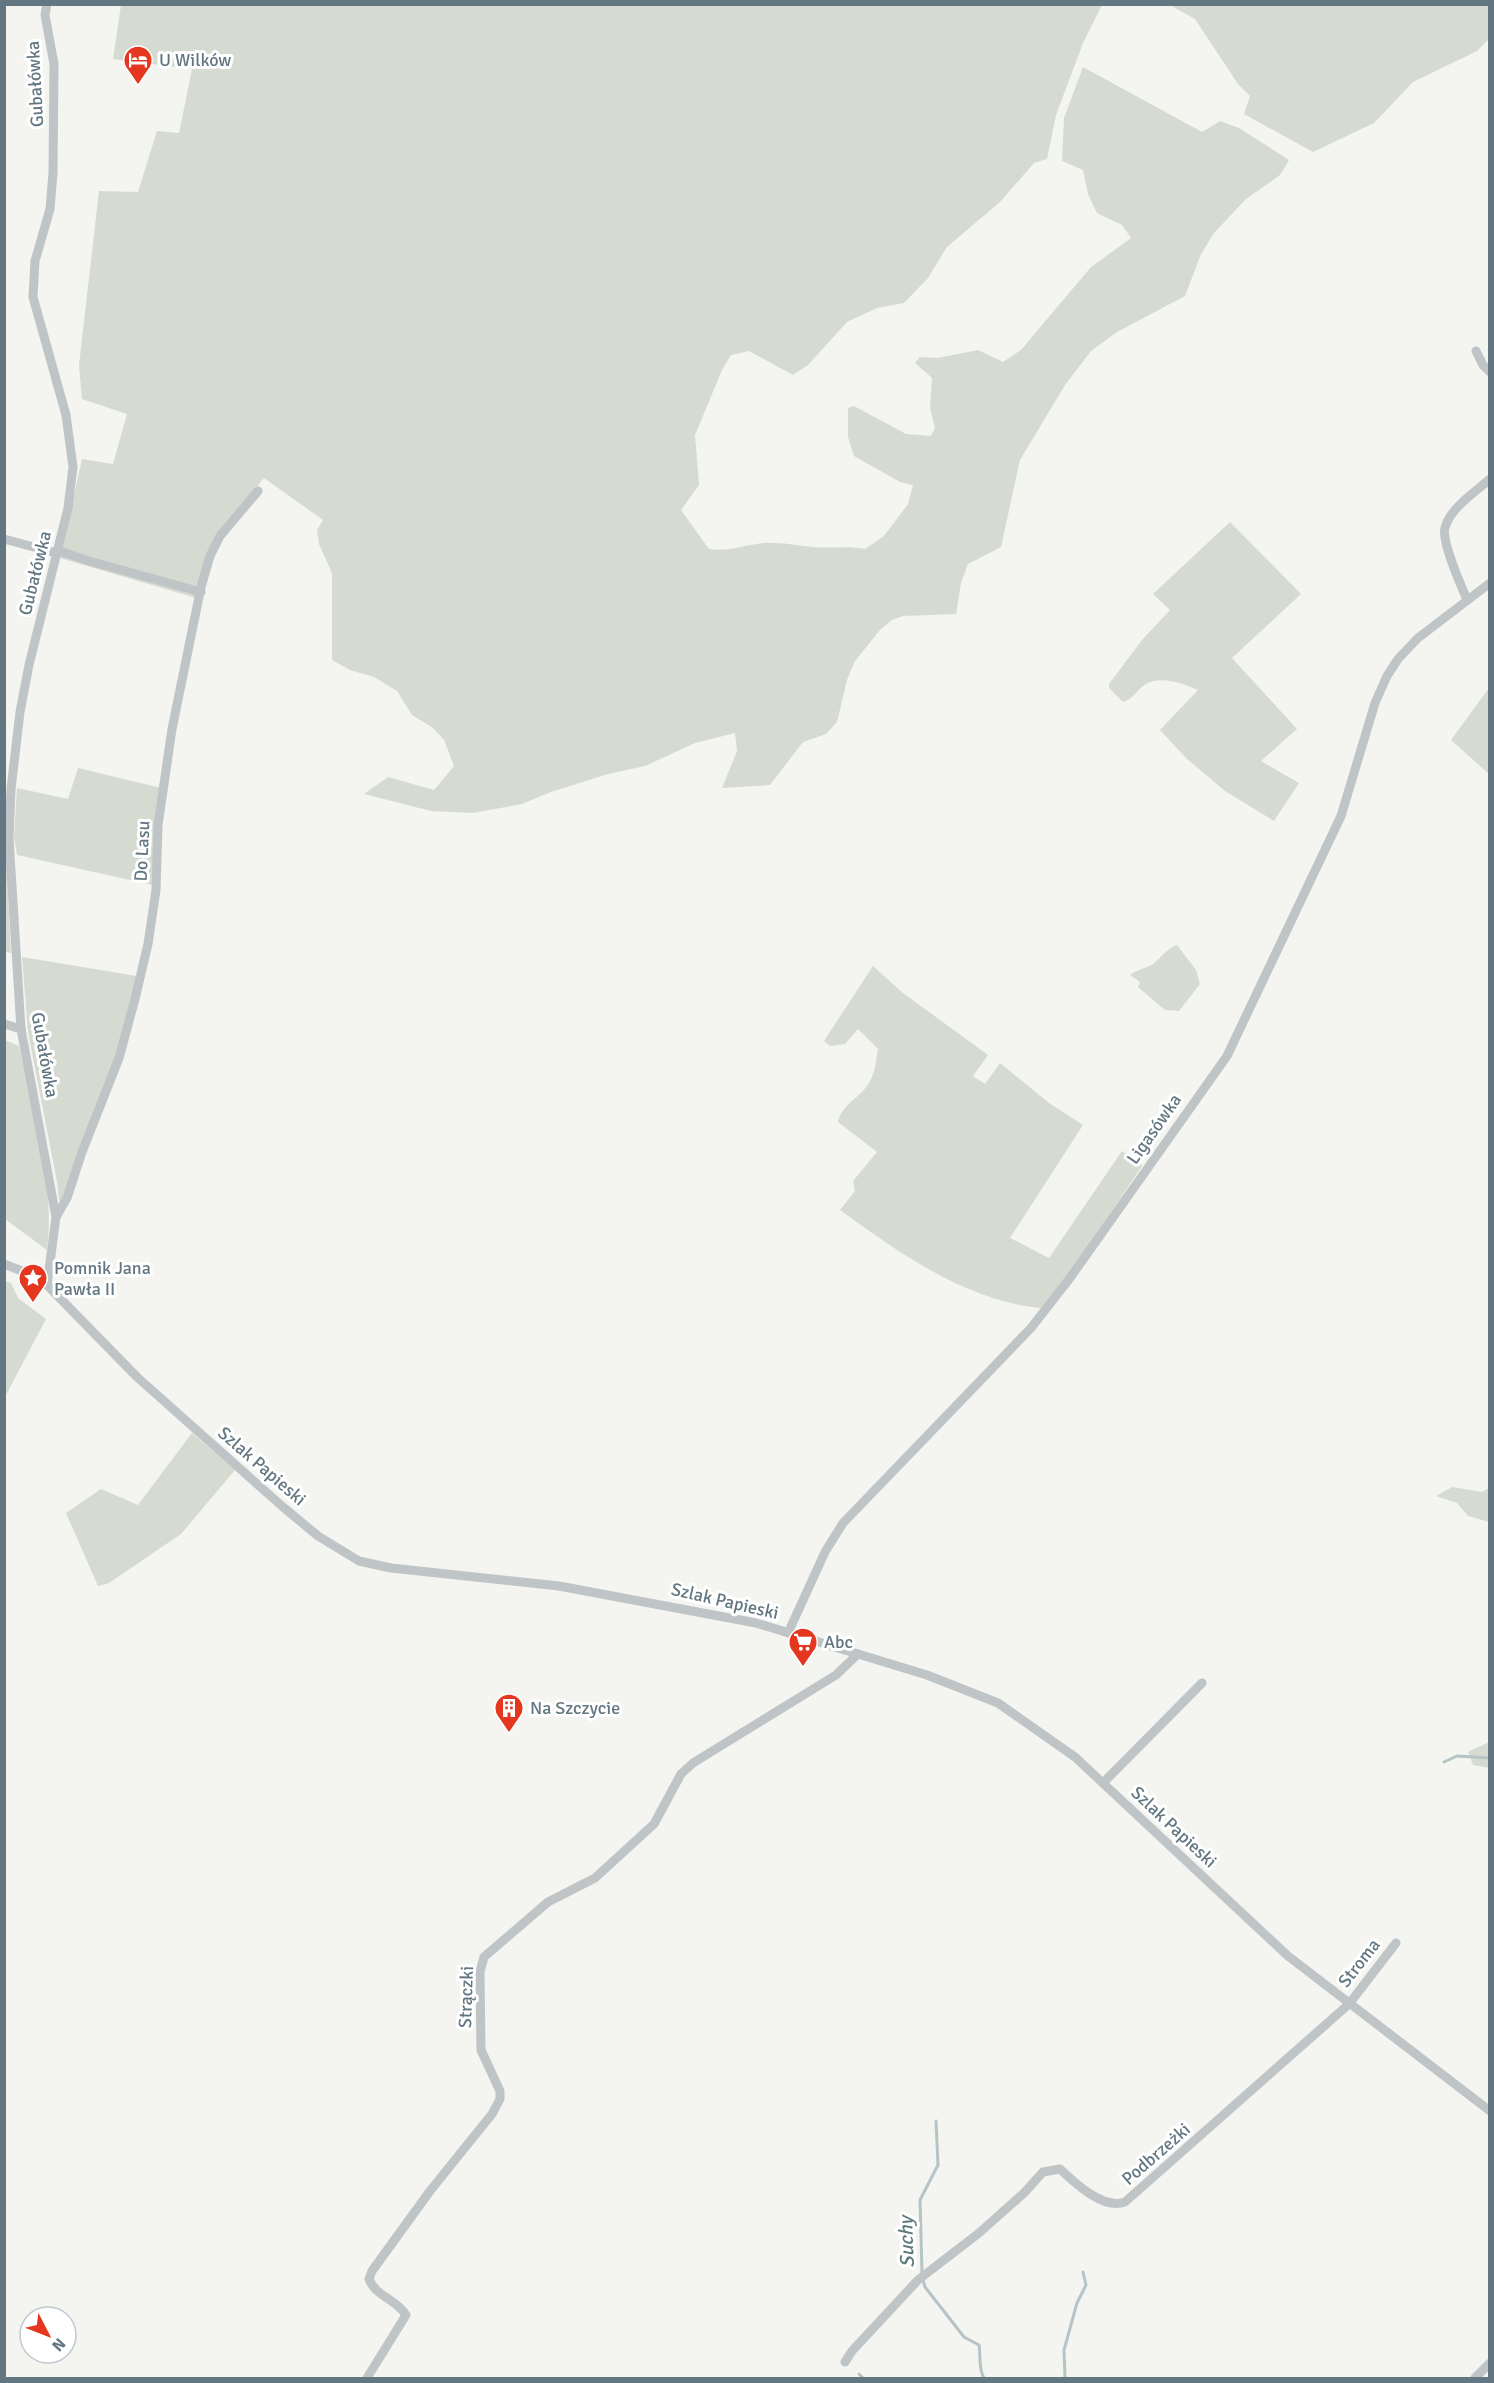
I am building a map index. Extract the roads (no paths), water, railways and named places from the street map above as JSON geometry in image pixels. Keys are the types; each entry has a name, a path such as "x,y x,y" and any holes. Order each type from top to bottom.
{"street":[{"name":"Gubałówka","path":"47,4 45,15 54,64 53,173 50,209 35,261 33,297 66,415 73,467 68,508 29,665 11,789 9,839 21,1029 56,1217 47,1285"},
{"path":"1476,351 1483,365 1490,372"},
{"path":"1467,600 1445,543 1444,530 1446,522 1461,504 1490,479"},
{"name":"Do Lasu","path":"56,1217 68,1198 82,1152 119,1058 143,966 156,890 158,825 171,739 210,556 220,536 258,491"},
{"path":"4,539 201,592"},
{"name":"Ligasówka","path":"788,1633 825,1552 843,1523 1031,1328 1070,1278 1227,1056 1341,816 1375,703 1387,676 1398,659 1418,638 1490,583"},
{"path":"4,1024 21,1029"},
{"path":"4,1264 27,1273 47,1285"},
{"name":"Szlak Papieski","path":"47,1285 137,1377 318,1536 359,1561 391,1568 559,1586 756,1623 927,1675 998,1703 1061,1746 1288,1956 1490,2111"},
{"name":"Strączki","path":"367,2379 406,2315 400,2306 371,2286 369,2279 372,2271 430,2191 492,2114 500,2099 500,2091 481,2050 480,1972 484,1957 548,1902 595,1878 654,1824 665,1808 681,1774 693,1763 836,1675 858,1654"},
{"path":"1103,1783 1202,1683"},
{"name":"Stroma","path":"1349,2004 1396,1943"},
{"name":"Podbrzeżki","path":"845,2362 852,2351 918,2280 979,2233 1024,2193 1043,2172 1060,2169 1083,2189 1109,2203 1119,2205 1125,2202 1349,2004"},
{"path":"1475,2379 1490,2363"}],"waterway":[{"path":"1444,1762 1457,1756 1490,1758"},
{"name":"Suchy","path":"922,2273 920,2200 938,2165 936,2121"},
{"path":"1065,2378 1064,2350 1077,2303 1086,2285 1083,2272"},
{"name":"Suchy","path":"923,2280 925,2287 964,2337 979,2345 980,2366 984,2378"},
{"path":"859,2374 863,2378"}],"place":[{"name":"U Wilków","path":"138,86"},
{"name":"Pomnik Jana Pawła II","path":"33,1304"},
{"name":"Abc","path":"803,1668"},
{"name":"Na Szczycie","path":"509,1734"}]}
